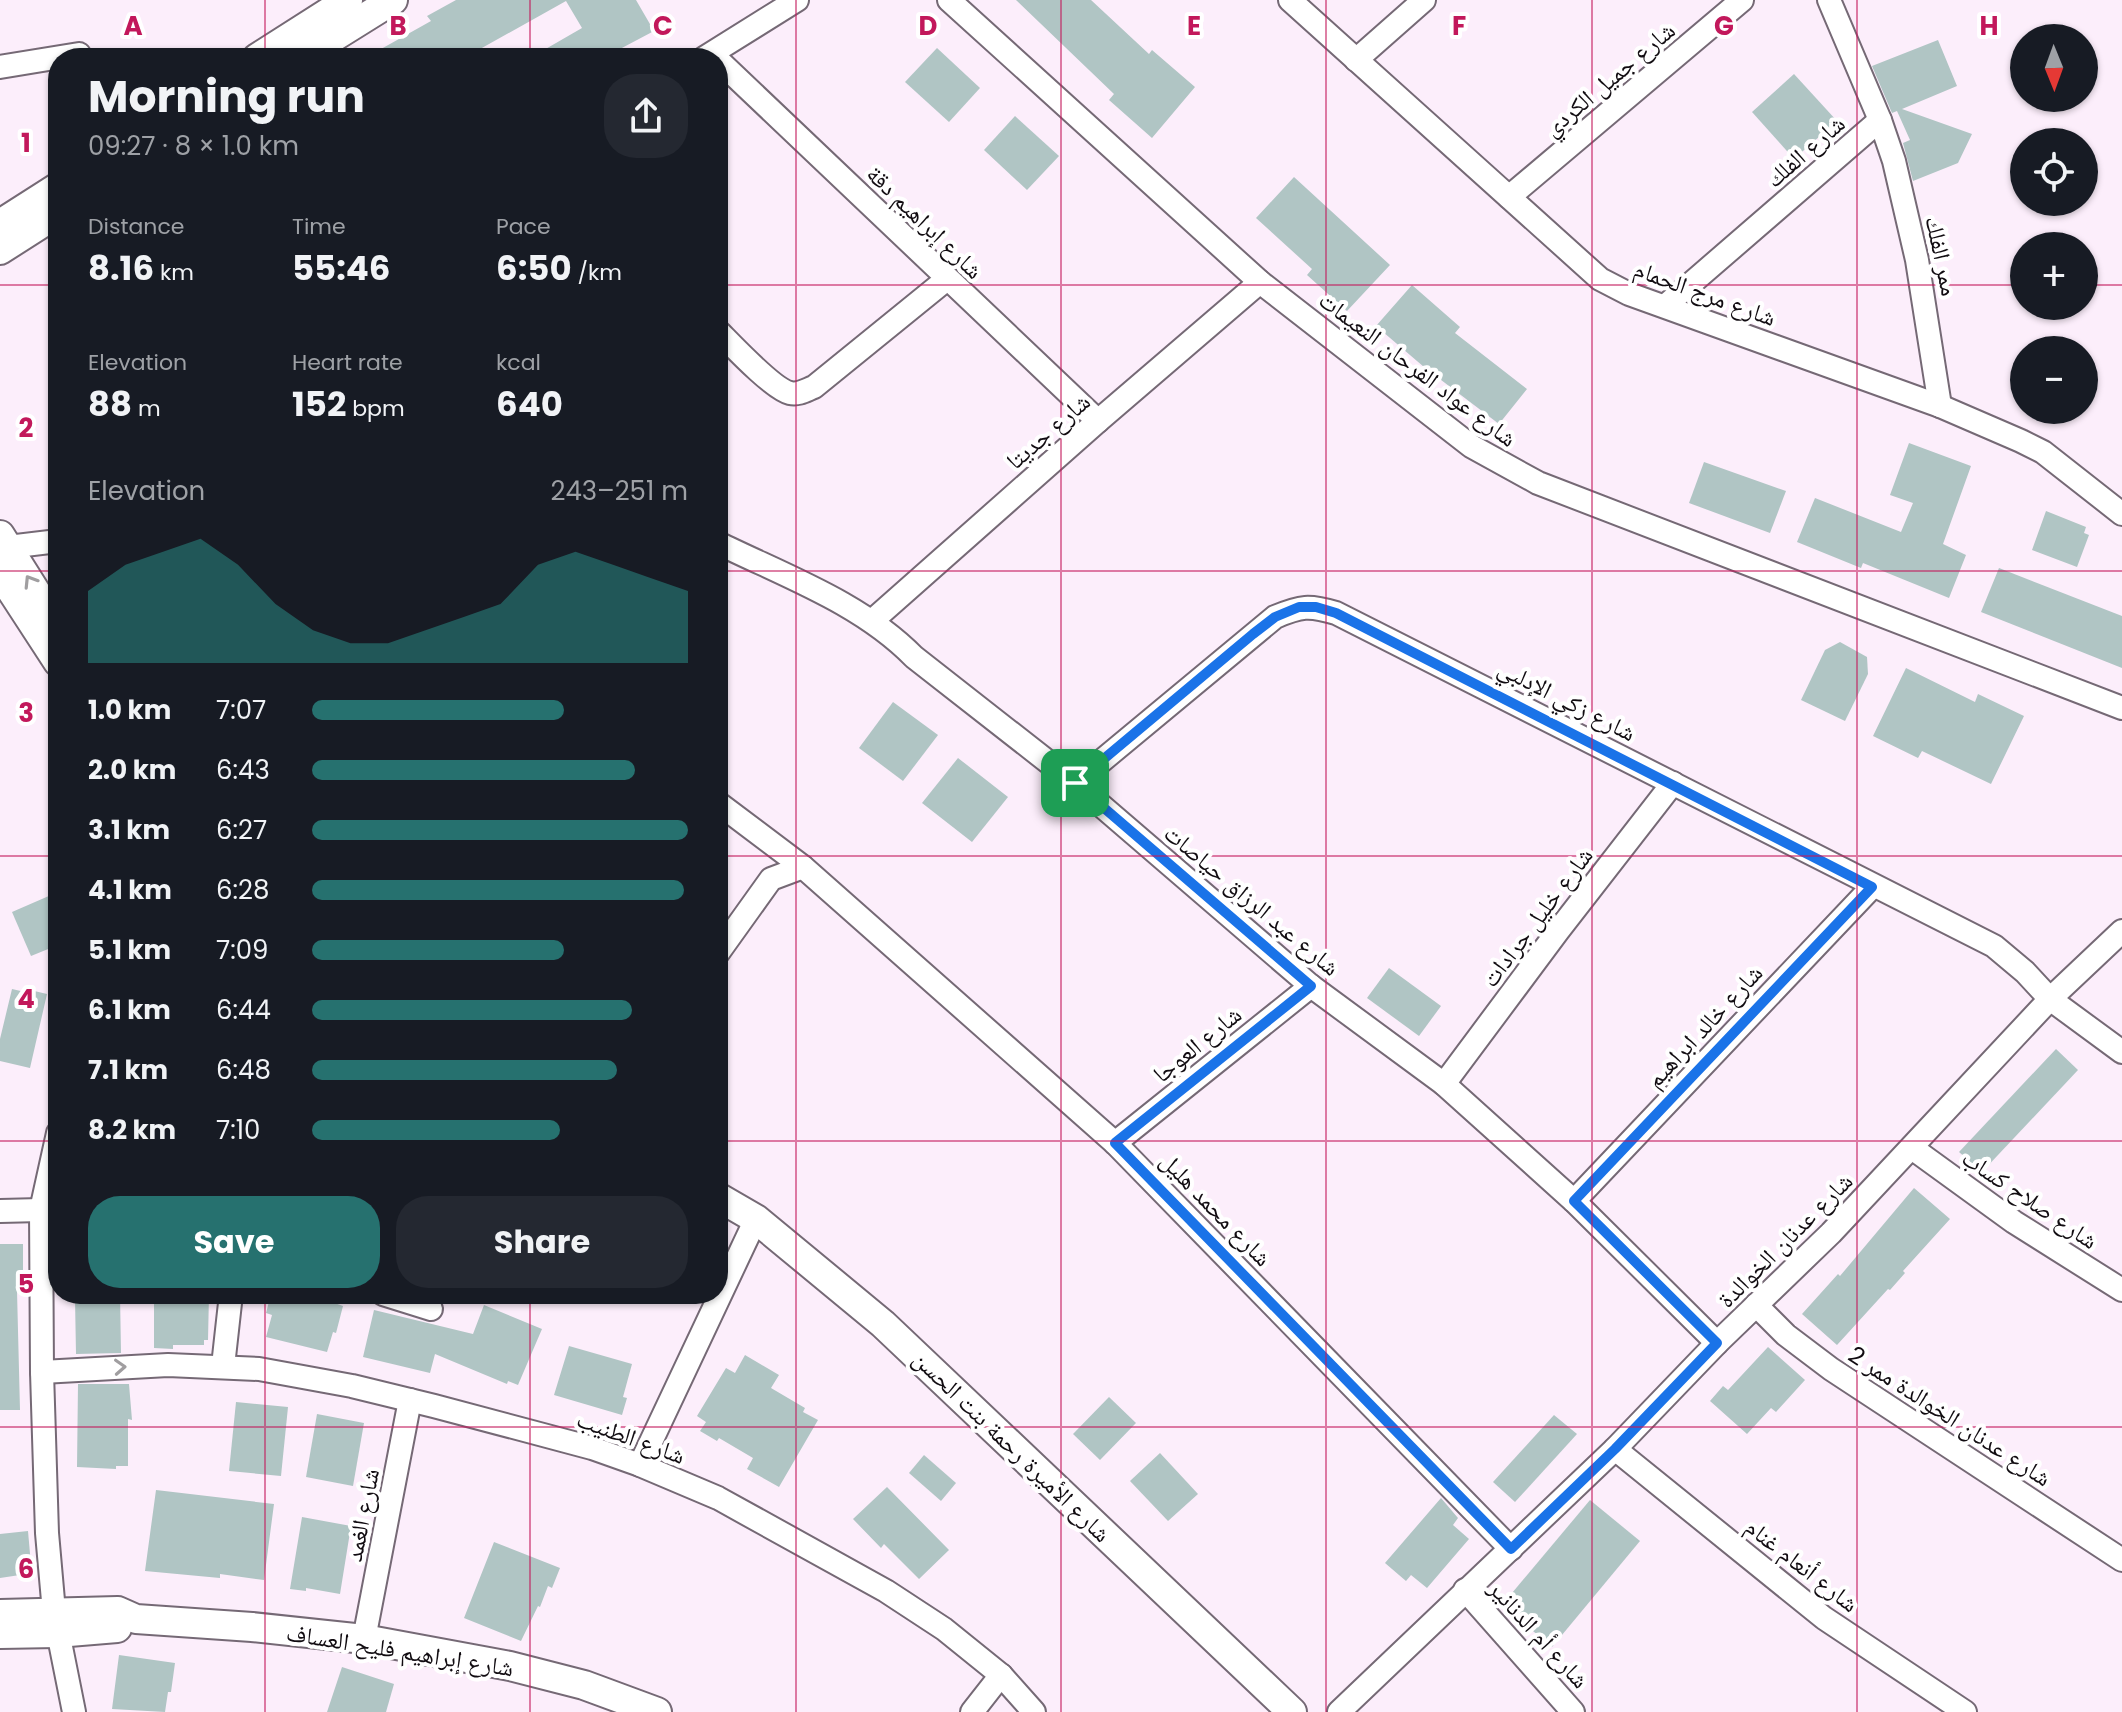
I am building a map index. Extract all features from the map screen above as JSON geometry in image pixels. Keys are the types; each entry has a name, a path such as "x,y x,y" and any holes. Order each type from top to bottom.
{"street":[{"path":"274,48 335,11 393,0"},
{"path":"725,48 797,0"},
{"name":"شارع عواد الفرحان النعيمات","path":"949,0 1260,282 1471,446 1516,472 2122,708"},
{"name":"شارع مرج الحمام","path":"1290,0 1600,279 1629,294 1940,406 2043,452 2122,514"},
{"path":"1356,60 1424,0"},
{"name":"شارع جميل الكردي","path":"1509,197 1742,0"},
{"name":"شارع الفلك","path":"1665,306 1880,120 1829,0"},
{"path":"307,48 335,11"},
{"path":"0,67 48,59"},
{"name":"شارع إبراهيم دقة","path":"728,72 1098,421"},
{"name":"ممر الفلك","path":"1880,120 1894,161 1917,260 1940,406"},
{"path":"0,224 48,207"},
{"path":"0,250 48,211"},
{"path":"728,340 775,385 792,394 802,392 814,387 947,279"},
{"name":"شارع جديتا","path":"872,621 1260,282"},
{"path":"3,552 48,543"},
{"name":"شارع عبد الرزاق حياصات","path":"728,548 872,621 895,637 914,657 1075,783 1311,986 1444,1084 1574,1201 1717,1343"},
{"path":"3,552 48,613"},
{"path":"3,552 48,642"},
{"name":"شارع زكي الإدلبي","path":"1075,783 1275,617 1299,607 1316,607 1336,613 1872,887 1994,946 2025,972 2050,999 2122,1052"},
{"name":"شارع خليل جرادات","path":"1444,1084 1673,783"},
{"name":"شارع محمد هليل","path":"728,811 803,867 1115,1143 1511,1549"},
{"path":"728,939 771,879 803,867"},
{"name":"شارع خالد ابراهيم","path":"1574,1201 1872,887"},
{"name":"شارع عدنان الخوالدة","path":"1339,1712 1615,1449 1717,1343 1831,1233 2050,999 2122,931"},
{"name":"شارع العوجا","path":"1115,1143 1311,986"},
{"name":"شارع صلاح كساب","path":"1912,1148 2014,1222 2122,1290"},
{"path":"48,1178 41,1210 47,1533 55,1623 74,1712"},
{"name":"شارع الأميرة رحمة بنت الحسن","path":"728,1203 756,1219 883,1324 1292,1712"},
{"path":"0,1211 41,1210"},
{"path":"728,1278 756,1219"},
{"path":"223,1366 230,1304"},
{"path":"415,1304 431,1309"},
{"path":"640,1465 716,1304"},
{"name":"شارع عدنان الخوالدة ممر 2","path":"1756,1305 1786,1335 1831,1369 2122,1560"},
{"name":"شارع الطنيب","path":"42,1372 140,1366 223,1366 301,1376 410,1400 579,1445 640,1465 718,1498 886,1591 944,1629 1001,1675 1034,1712"},
{"name":"شارع الغمد","path":"364,1639 410,1400"},
{"name":"شارع أنعام غنام","path":"1615,1449 1824,1618 1965,1712"},
{"name":"شارع أم الدنانير","path":"1465,1590 1573,1712"},
{"name":"شارع إبراهيم فليح العساف","path":"0,1614 55,1623 119,1627 136,1619 364,1639 510,1666 584,1685 657,1712"},
{"name":"شارع إبراهيم فليح العساف","path":"0,1634 55,1623"},
{"path":"972,1712 1001,1675"}],"building":[{"path":"456,0 636,0 654,31 622,48 547,48 582,28 566,1 482,48 383,48 431,21 427,16"},
{"path":"1016,0 1091,0 1149,54 1152,50 1195,87 1152,138 1109,100 1114,94"},
{"path":"1938,40 1957,86 1902,109 1972,134 1958,163 1913,181 1903,143 1910,140 1897,111 1892,113 1872,66"},
{"path":"937,48 980,88 949,122 905,82"},
{"path":"1794,74 1837,121 1794,159 1752,112"},
{"path":"1015,116 1059,156 1027,190 984,150"},
{"path":"1294,177 1390,265 1347,311 1307,275 1312,269 1256,218"},
{"path":"1412,285 1460,327 1455,333 1527,389 1499,424 1376,326"},
{"path":"1909,443 1971,466 1943,544 1966,555 1949,598 1863,563 1861,568 1797,542 1815,498 1901,532 1913,503 1890,495"},
{"path":"1704,462 1786,491 1770,533 1689,503"},
{"path":"2046,511 2086,527 2084,533 2089,535 2077,567 2032,550"},
{"path":"1999,568 2122,616 2122,668 1981,612"},
{"path":"1840,642 1867,657 1868,674 1845,721 1801,700 1825,650"},
{"path":"1906,668 1975,702 1978,694 2024,716 1991,784 1922,751 1918,758 1873,736"},
{"path":"893,702 938,735 903,781 859,748"},
{"path":"958,758 1008,797 972,842 922,803"},
{"path":"48,896 48,949 31,956 12,912"},
{"path":"1389,968 1441,1006 1419,1036 1367,998"},
{"path":"12,989 47,994 30,1068 0,1061 0,1039"},
{"path":"2056,1049 2078,1070 1982,1172 1959,1152"},
{"path":"1914,1188 1950,1219 1890,1290 1837,1345 1802,1314 1838,1274 1840,1276"},
{"path":"0,1244 23,1244 23,1291 17,1291 20,1410 0,1410"},
{"path":"75,1304 120,1304 121,1353 76,1354"},
{"path":"154,1304 209,1304 208,1340 204,1340 204,1345 154,1348"},
{"path":"268,1304 343,1306 327,1352 266,1337 272,1315 266,1313"},
{"path":"484,1305 542,1329 518,1385 508,1381 507,1384 435,1354 430,1373 363,1357 374,1310 473,1334"},
{"path":"569,1346 632,1364 623,1397 627,1398 622,1415 554,1395"},
{"path":"1768,1347 1805,1380 1776,1412 1771,1408 1747,1434 1710,1401 1723,1386 1728,1390"},
{"path":"745,1355 779,1375 771,1388 805,1408 803,1412 818,1420 779,1487 747,1469 753,1458 700,1431 706,1422 697,1416 726,1368 735,1373"},
{"path":"78,1384 129,1384 132,1420 128,1419 128,1466 116,1466 116,1469 77,1467"},
{"path":"1109,1397 1136,1423 1100,1460 1073,1434"},
{"path":"236,1402 288,1407 281,1476 229,1471"},
{"path":"317,1414 364,1423 353,1486 306,1477"},
{"path":"1554,1415 1577,1434 1515,1502 1493,1482"},
{"path":"1160,1453 1198,1494 1168,1521 1130,1481"},
{"path":"924,1455 956,1483 941,1501 909,1473"},
{"path":"887,1487 949,1550 919,1579 884,1544 881,1548 853,1519"},
{"path":"156,1490 274,1504 264,1580 220,1574 220,1578 145,1571"},
{"path":"1441,1498 1458,1518 1453,1525 1469,1539 1427,1588 1411,1575 1406,1581 1385,1563"},
{"path":"1590,1500 1640,1541 1552,1647 1502,1605"},
{"path":"302,1517 351,1526 340,1594 306,1588 306,1591 290,1589"},
{"path":"28,1531 31,1565 20,1575 0,1578 0,1534"},
{"path":"494,1542 560,1568 521,1641 464,1618"},
{"path":"119,1655 175,1663 165,1712 112,1709"},
{"path":"342,1667 394,1684 386,1712 327,1712"}],"route":[{"path":"1299,607 1316,607 1336,613 1872,887 1574,1201 1717,1343 1615,1449 1511,1549 1115,1143 1311,986 1075,783 1275,617 1299,607"}]}
